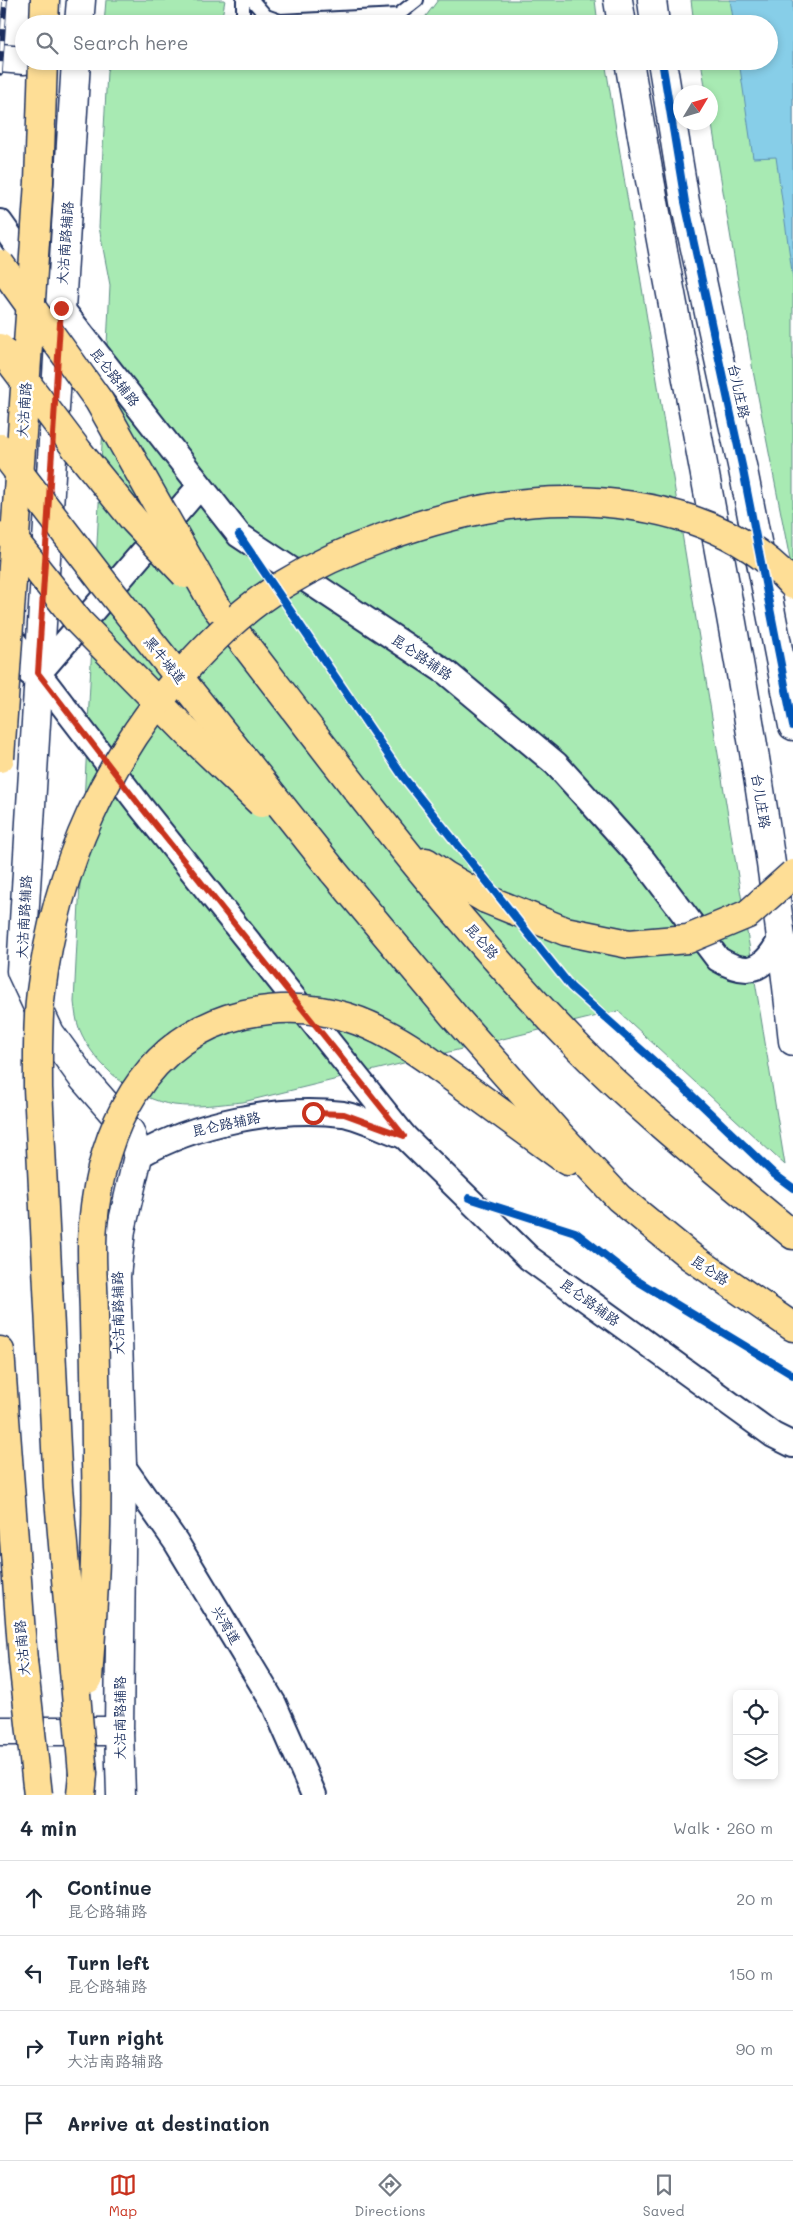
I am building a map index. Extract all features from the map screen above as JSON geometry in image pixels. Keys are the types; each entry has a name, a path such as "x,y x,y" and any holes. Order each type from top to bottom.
{"highway":[{"path":"44,15 45,0"},
{"name":"大沽南路","path":"0,758 39,182 44,70"},
{"path":"0,264 99,401 215,606"},
{"path":"0,348 78,451 134,520 215,606"},
{"name":"黑牛城道","path":"0,448 104,583 333,871"},
{"path":"82,1785 58,1486 38,1088 39,1035 41,991 62,889 86,821 111,771 134,734 168,688 212,640 244,612 283,584 331,559 400,531 449,516 501,506 551,500 606,501 662,510 705,524 752,549 793,585"},
{"path":"0,523 79,622 193,738 333,871"},
{"name":"昆仑路","path":"215,606 398,843 480,939 570,1039 649,1115 793,1235"},
{"path":"398,843 446,876 486,899 565,931 629,944 688,939 748,914 793,874"},
{"name":"昆仑路","path":"333,871 454,1016 556,1131 619,1198 690,1256 793,1327"},
{"path":"82,1785 97,1521 93,1227 99,1179 110,1139 122,1112 140,1083 153,1068 170,1052 190,1038 242,1015 283,1008 311,1010 356,1020 377,1027 417,1052 619,1198"},
{"name":"大沽南路","path":"0,1351 23,1661 38,1795"}],"street":[{"path":"80,15 81,0"},
{"path":"618,0 620,15"},
{"path":"652,0 654,15"},
{"path":"0,58 15,59"},
{"name":"大沽南路辅路","path":"76,70 21,971 50,1032 82,1076 130,1132 138,1156 120,1230 116,1276 122,1465 119,1731 121,1795"},
{"name":"台儿庄路","path":"630,70 752,746 782,937 793,1041"},
{"name":"台儿庄路","path":"663,70 685,202 743,470 793,726"},
{"name":"昆仑路辅路","path":"0,222 61,308 239,535 447,673 556,764 643,860 718,959 735,969 750,969 766,962 782,937"},
{"path":"0,672 38,673 200,486"},
{"name":"昆仑路辅路","path":"0,623 141,807 404,1136 529,1258 773,1435 793,1445"},
{"name":"昆仑路辅路","path":"138,1156 164,1141 190,1131 281,1112 344,1114 404,1136"},
{"name":"兴湾道","path":"122,1465 176,1542 274,1704 314,1795"},
{"path":"0,1731 119,1731"}],"lane":[{"path":"243,0 243,15"},
{"path":"252,0 265,15"},
{"path":"398,15 417,0"}],"green space":[{"path":"106,0 225,0 222,15 105,15"},
{"path":"438,0 595,0 597,15 427,15"},
{"path":"691,0 793,0 793,575 753,371 713,130 718,130 718,85 705,85 702,70 778,70 778,15 693,15"},
{"path":"606,70 785,1165 618,1011 243,1102 200,1106 174,1105 159,1102 145,1096 131,1088 105,1067 86,1042 76,1018 74,1002 110,285 99,227 107,71"}],"water":[{"path":"730,0 793,0 793,279 776,157 753,158 740,70 778,70 778,15 732,15"}],"railway":[{"path":"0,73 5,0"}],"cycle path":[{"path":"663,70 685,202 743,470 793,726"},
{"path":"239,535 404,778 571,987 683,1087 774,1174 793,1188"},
{"path":"469,1198 575,1232 636,1280 793,1375"}],"route":[{"path":"61,308 38,673 141,807 404,1136 344,1114 313,1113"}]}
